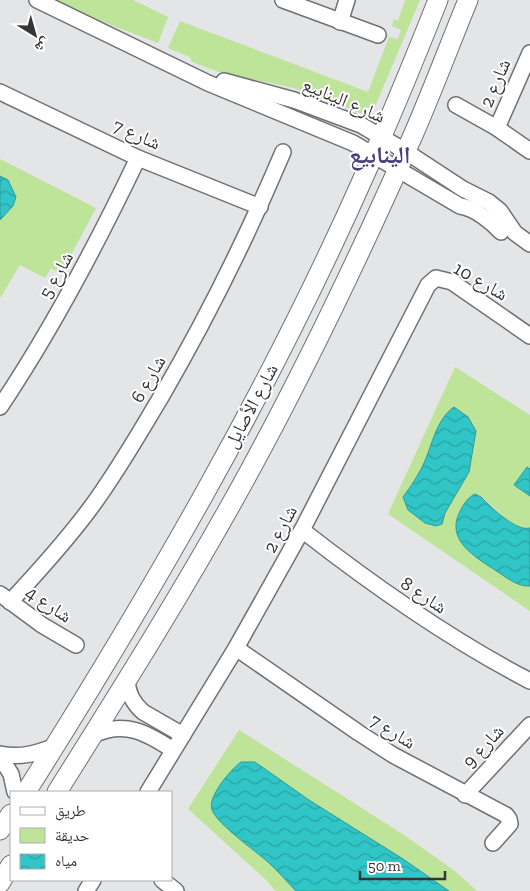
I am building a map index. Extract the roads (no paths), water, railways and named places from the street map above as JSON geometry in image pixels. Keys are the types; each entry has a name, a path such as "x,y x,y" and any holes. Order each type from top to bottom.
{"main road":[{"name":"شارع الأصايل","path":"27,791 124,634 251,408 310,292 374,155 438,0"},
{"name":"شارع الأصايل","path":"58,791 174,604 273,427 335,306 398,169 468,0"},
{"path":"0,830 10,815"},
{"path":"0,883 10,868"}],"street":[{"name":"شارع الينابيع","path":"37,0 208,83 343,138 417,179 460,206 468,216 489,230 508,233 530,244"},
{"path":"283,0 378,35"},
{"path":"340,22 347,0"},
{"name":"شارع 2","path":"497,128 530,53"},
{"name":"شارع الينابيع","path":"161,60 178,63 230,83 310,105 361,125 406,151 470,193 483,198 495,206 508,233"},
{"name":"شارع 7","path":"0,92 138,158 260,206"},
{"path":"456,105 497,128 530,151"},
{"name":"شارع 6","path":"5,598 51,557 78,524 123,460 192,342 228,275 283,152"},
{"name":"شارع 5","path":"0,408 70,292 138,158"},
{"path":"460,206 470,193"},
{"name":"شارع 2","path":"149,791 236,648 302,530 426,289 436,278"},
{"name":"شارع 10","path":"436,278 452,282 530,336"},
{"name":"شارع 8","path":"302,530 394,599 485,658 530,681"},
{"name":"شارع 4","path":"5,598 76,645"},
{"name":"شارع 7","path":"236,648 358,733 400,759 506,815 509,819 508,826 493,843"},
{"path":"127,680 133,702 143,712 183,734"},
{"path":"132,730 143,712"},
{"name":"شارع 9","path":"465,795 530,725"},
{"path":"93,734 108,729 124,728 148,734 172,753"},
{"path":"0,756 28,755 55,746"},
{"path":"0,756 11,774 15,791"},
{"path":"163,881 176,891"}],"water":[{"path":"0,176 8,180 16,197 13,206 0,220"},
{"path":"454,407 468,417 476,431 469,472 445,513 442,524 436,526 425,523 408,510 403,497 420,471 442,420"},
{"path":"527,467 530,469 530,496 514,485"},
{"path":"475,494 511,523 524,528 530,528 530,586 516,583 487,565 471,553 459,539 456,531 456,521 465,503"},
{"path":"241,762 255,762 309,800 403,859 449,891 296,891 269,863 222,823 212,810 211,804 216,791 226,777"}],"district":[{"name":"الينابيع","path":"380,154"}]}
